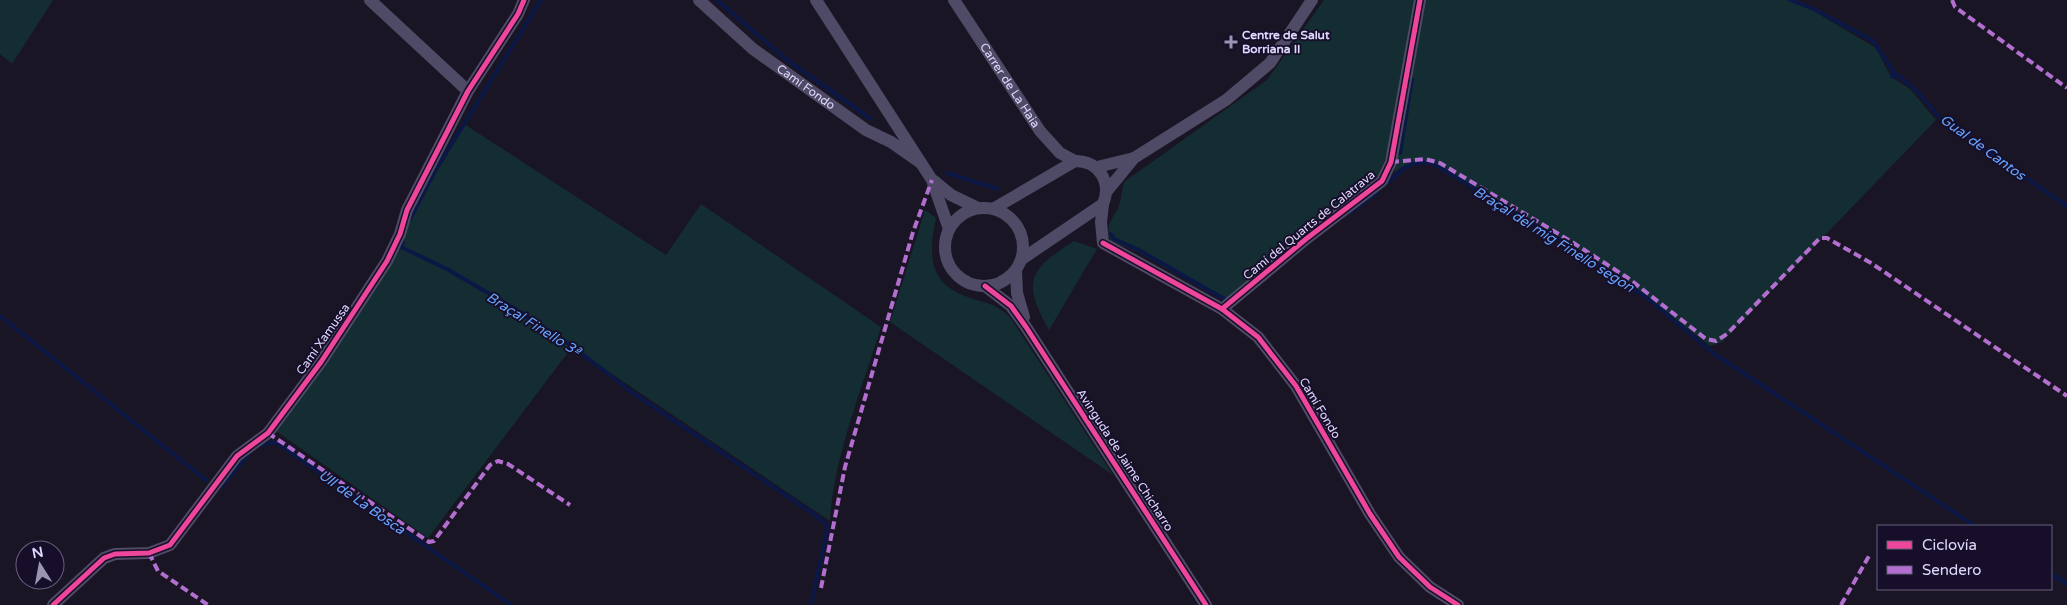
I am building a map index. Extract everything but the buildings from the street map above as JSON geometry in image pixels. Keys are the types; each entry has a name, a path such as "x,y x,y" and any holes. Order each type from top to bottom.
{"street":[{"path":"370,0 468,91"},
{"name":"Camí Xamussa","path":"53,605 104,558 114,554 149,553 170,546 237,456 268,433 321,362 387,261 400,234 407,210 468,91 518,14 524,0"},
{"name":"Camí Fondo","path":"699,0 753,49 866,130 891,142 921,162"},
{"path":"816,0 932,180 949,229"},
{"name":"Carrer de La Haia","path":"954,0 1040,132 1060,154 1075,161 1087,162 1097,167"},
{"path":"978,208 961,216 949,229 945,247 949,264 960,278 985,286 1002,282 1019,264 1103,204 1107,191 1134,158 1226,100 1270,63 1312,0"},
{"name":"Camí del Quarts de Calatrava","path":"1222,309 1306,239 1382,181 1391,162 1420,0"},
{"path":"1107,191 1106,182 1097,167 1134,158"},
{"path":"993,209 1075,161"},
{"path":"932,180 951,196 978,208 993,209 1009,217 1020,232 1023,250 1019,264 1017,293 1026,327"},
{"name":"Camí Fondo","path":"1103,204 1101,222 1103,243 1222,309 1258,337 1296,386 1370,514 1399,557 1430,587 1458,605"},
{"name":"Avinguda de Jaime Chicharro","path":"985,286 1011,306 1026,327 1206,605"}],"green space":[{"path":"0,0 53,0 12,64 0,54"},
{"path":"1324,0 1416,0 1388,151 1378,177 1224,301 1138,252 1111,241 1108,229 1121,200 1124,182 1267,80"},
{"path":"1424,0 1795,0 1876,48 1891,77 1910,89 1936,120 1722,342 1710,346 1617,274 1535,222 1443,168 1424,161 1406,165 1394,173"},
{"path":"464,124 666,255 701,204 881,327 843,448 832,497 830,521 572,347 428,538 276,431 411,215 434,172"},
{"path":"925,210 936,218 932,253 937,274 943,283 965,296 993,305 1010,317 1113,475 890,322"},
{"path":"1074,241 1097,249 1049,330 1035,300 1034,278 1047,260"}],"waterway":[{"name":"Braçal Finello 3ª","path":"410,219 435,171 541,0"},
{"name":"Braçal del mig Finello segon","path":"717,0 787,60 871,119"},
{"name":"Gual de Cantos","path":"1790,0 1814,9 1873,41 1893,71 1892,77 1897,76 1896,74 1915,89 1942,120 2067,206"},
{"path":"1400,153 1412,79"},
{"name":"Braçal del mig Finello segon","path":"1385,185 1411,165 1432,163 1562,241 1647,298 1713,353 1973,525"},
{"name":"Braçal del mig Finello segon","path":"947,173 998,189"},
{"name":"Braçal del mig Finello segon","path":"1350,213 1378,192"},
{"name":"Braçal del mig Finello segon","path":"1111,234 1114,239 1139,250 1226,300"},
{"name":"Braçal Finello 3ª","path":"403,242 401,247 447,269 512,307 569,344 633,393 814,514 828,526 811,605"},
{"name":"Ull de La Bosca","path":"0,316 206,480"},
{"name":"Ull de La Bosca","path":"261,445 272,442 280,445 511,605"},
{"name":"Ull de La Bosca","path":"222,486 248,455"},
{"name":"Braçal del mig Finello segon","path":"2052,575 2067,584"}],"marked path":[{"path":"1952,0 1955,7 2067,88"},
{"path":"1391,162 1425,159 1440,163 1628,278 1706,339 1716,341 1727,334 1820,238 1827,238 1871,263 2067,396"},
{"path":"821,588 845,467 913,232 932,180"},
{"path":"268,433 429,542 434,541 490,465 498,461 508,464 570,505"},
{"path":"149,553 158,571 208,605"},
{"path":"1841,605 1869,556"}],"cycle path":[{"path":"53,605 104,558 115,554 149,553 170,545 237,456 268,433 321,362 387,261 400,234 407,210 468,91 518,14 524,0"},
{"path":"1222,309 1306,239 1382,181 1391,162 1420,0"},
{"path":"1103,243 1222,309 1258,337 1296,386 1370,514 1399,557 1430,587 1458,605"},
{"path":"985,286 1011,306 1026,327 1206,605"}],"place":[{"name":"Centre de Salut Borriana II","path":"1231,42"}]}
